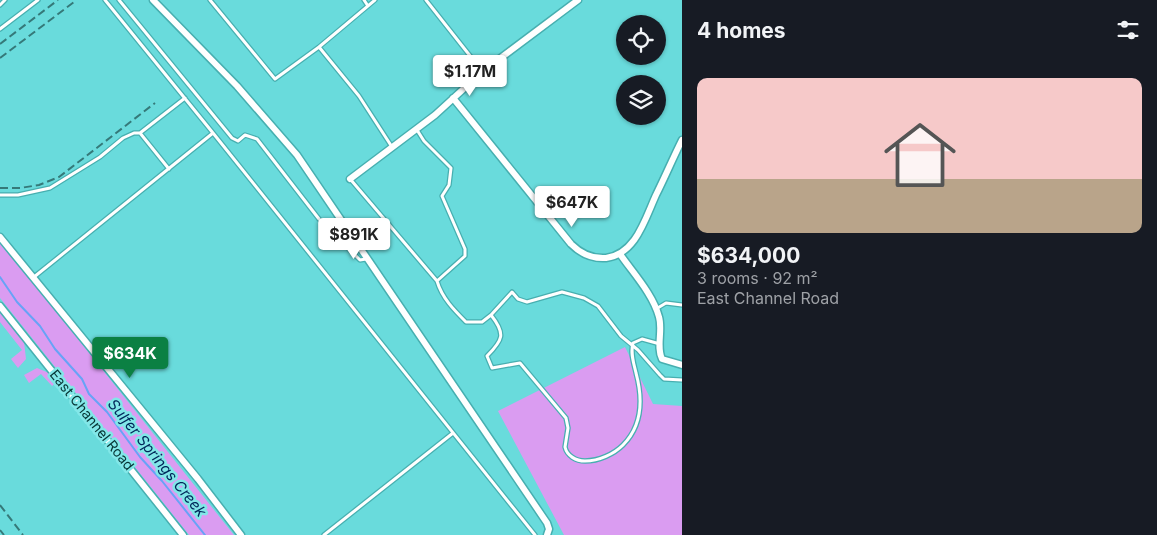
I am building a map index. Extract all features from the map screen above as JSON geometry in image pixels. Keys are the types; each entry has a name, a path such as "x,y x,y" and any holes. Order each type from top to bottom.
{"street":[{"path":"153,0 237,86 297,155 542,515 549,529 547,535"},
{"path":"350,179 416,130 482,72 578,0"},
{"path":"453,98 578,250 594,258 612,257 620,254 634,240 682,140"},
{"path":"0,238 34,277 241,535"},
{"path":"620,254 656,309 661,323 662,359 682,366"},
{"name":"East Channel Road","path":"0,306 184,535"}],"lane":[{"path":"0,5 5,0"},
{"path":"0,29 38,0"},
{"path":"104,0 536,535"},
{"path":"119,0 232,138 238,141 245,135 257,139 319,219 360,260 366,259"},
{"path":"210,0 275,78 319,47 375,0"},
{"path":"364,0 368,6"},
{"path":"426,0 482,72"},
{"path":"319,47 359,96 392,147"},
{"path":"0,195 18,195 50,188 100,157 123,138 134,133 140,133 185,98"},
{"path":"416,130 424,141 451,168 449,185 442,196 465,249 465,256 460,263 437,281"},
{"path":"140,133 169,169"},
{"path":"34,277 213,133"},
{"path":"350,179 437,281 440,292 466,322 482,322 512,292 518,299 527,302 562,292 584,298 598,306 621,336 632,344 664,379 682,380"},
{"path":"656,309 666,303 682,305"},
{"path":"491,315 502,334 500,343 487,356 492,368 520,363 564,413 568,428 564,442 566,450 579,460 594,460 611,454 628,440 635,429 640,408 640,396 632,344"},
{"path":"632,344 636,340 642,339 661,344"},
{"path":"324,535 453,433"}],"shaded area":[{"path":"0,0 682,0 682,535 227,535 0,254"},
{"path":"0,242 234,535 189,535 0,298"},
{"path":"0,269 213,535 0,535"},
{"path":"0,312 24,342 26,359 18,368 11,359 22,350 0,322"},
{"path":"625,347 653,404 682,406 682,535 564,535 498,411"},
{"path":"37,368 49,373 57,382 52,386 41,374 29,383 24,375"}],"waterway":[{"name":"Sulfer Springs Creek","path":"0,277 17,302 40,326 55,349 82,379 89,394 107,412 140,457 162,481 205,535"}],"railway":[{"path":"0,44 58,0"},
{"path":"0,58 74,2"},
{"path":"0,188 20,188 39,185 59,177 155,103"},
{"path":"0,505 23,535"},
{"path":"0,530 4,535"}]}
